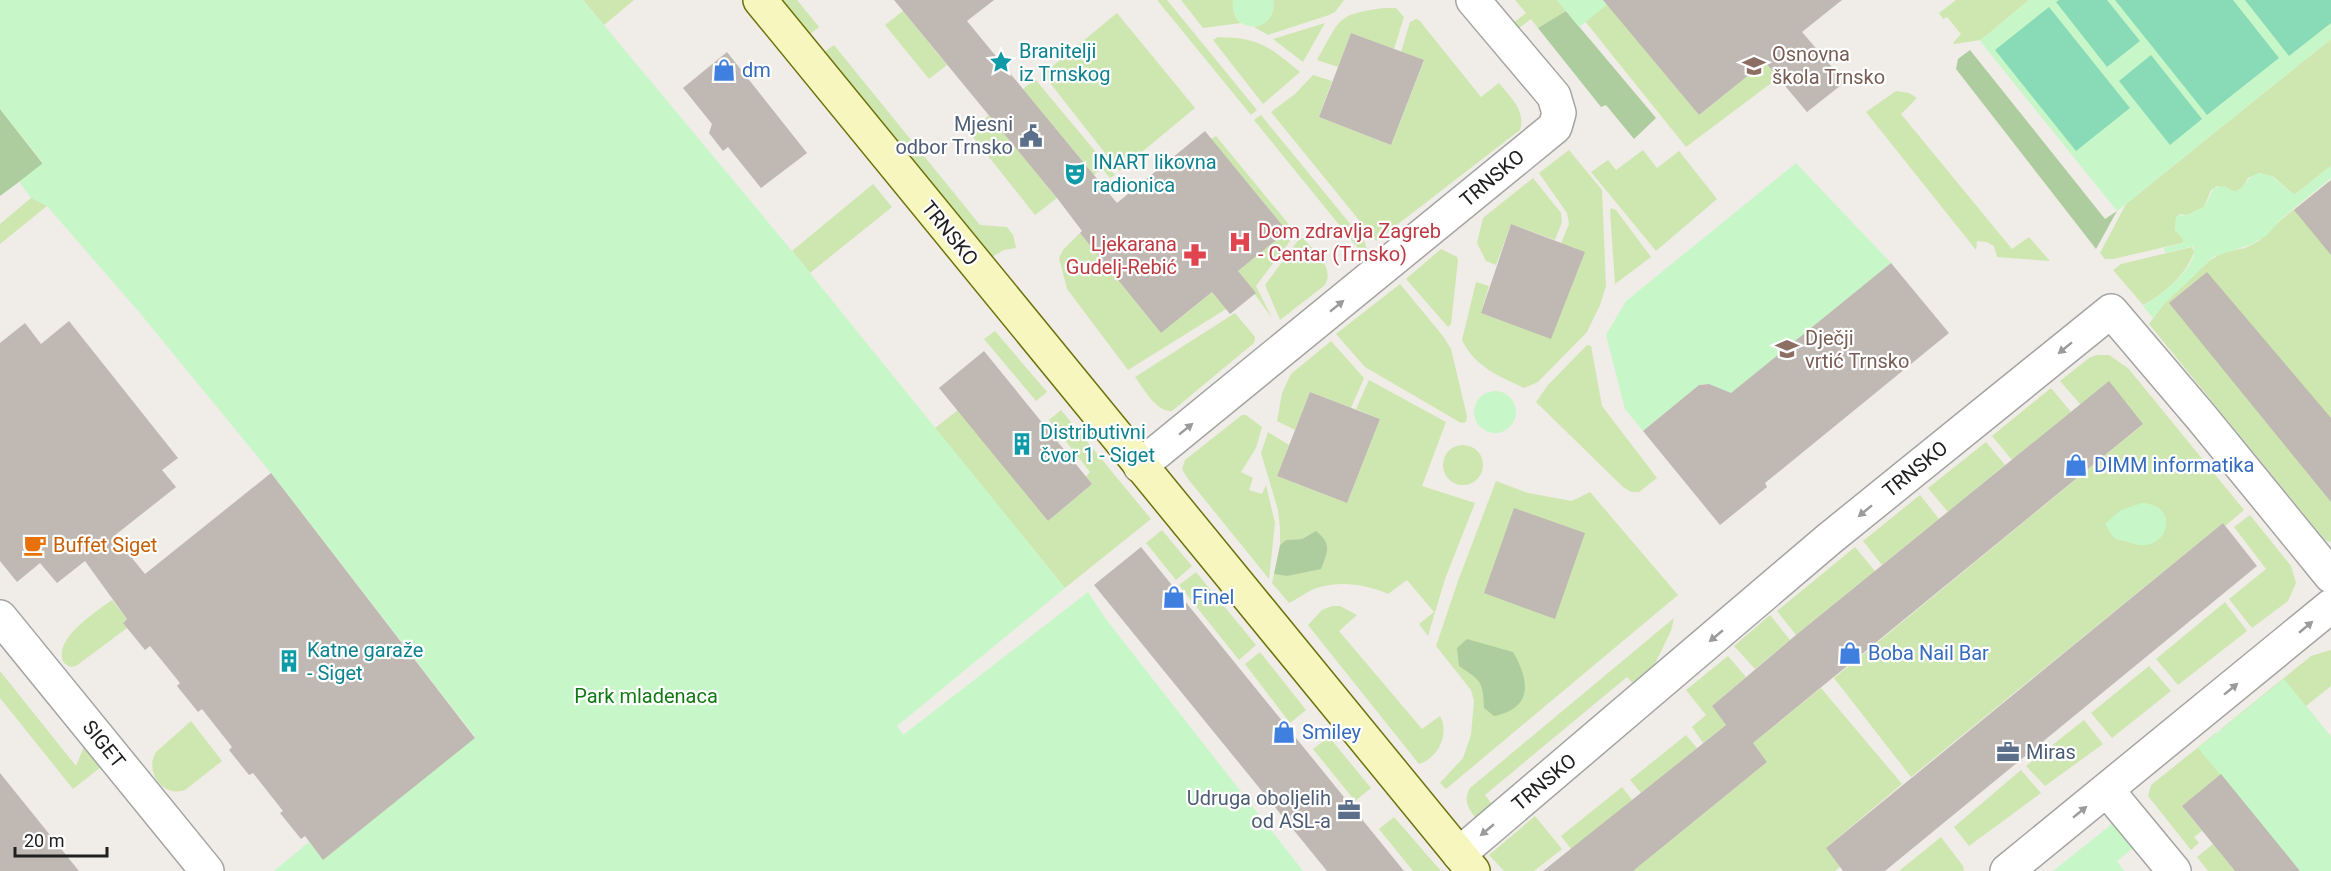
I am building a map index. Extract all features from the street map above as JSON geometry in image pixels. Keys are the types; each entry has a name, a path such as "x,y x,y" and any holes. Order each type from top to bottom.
{"street":[{"name":"TRNSKO","path":"760,0 1466,862 1830,539 2110,311 2202,418 2331,576"},
{"name":"TRNSKO","path":"1140,466 1555,127 1559,113 1554,96 1473,0"},
{"path":"2007,871 2331,606"},
{"name":"SIGET","path":"0,617 207,871"},
{"path":"2107,790 2174,871"}],"green space":[{"name":"Park mladenaca","path":"0,0 583,0 792,251 1065,588 897,726 903,735 1088,592 1105,618 1303,871 274,871 309,842 324,859 475,737 271,473 139,312 47,206 31,198 19,182 43,163 0,109"},
{"path":"583,0 634,0 604,25"},
{"path":"780,0 797,0 819,27 809,35"},
{"path":"1157,0 1167,0 1257,110 1251,115"},
{"path":"1181,0 1233,0 1234,13 1241,23 1203,28"},
{"path":"1233,0 1273,0 1273,11 1269,19 1262,24 1246,25 1239,21 1234,12"},
{"path":"1273,0 1344,0 1335,12 1329,15 1268,35 1254,27 1270,18"},
{"path":"1515,0 1557,0 1566,11 1538,28 1531,19 1514,32 1508,27 1526,13"},
{"path":"1557,0 1613,0 1579,27"},
{"path":"1568,0 1613,0 1608,5 1699,115 1765,62 1778,78 1686,147"},
{"path":"1956,0 2029,0 1981,40 1954,44 1961,34 1947,17 1943,19 1939,13"},
{"path":"2029,0 2331,0 2331,39 2117,211 1980,41"},
{"path":"2059,0 2107,0 2140,41 2107,67 2056,2"},
{"path":"2115,0 2233,0 2279,58 2207,115"},
{"path":"2245,0 2331,0 2331,23 2289,56"},
{"path":"2049,7 2130,108 2076,151 1995,50"},
{"path":"1396,8 1404,17 1394,49 1351,33 1338,67 1317,60 1341,21 1357,13"},
{"path":"903,11 947,65 929,79 885,25"},
{"path":"1566,11 1656,118 1634,139 1606,105 1601,107 1538,28"},
{"path":"1117,13 1195,108 1119,171 1043,74"},
{"path":"1416,19 1481,97 1499,83 1519,110 1520,130 1376,241 1271,112 1295,94 1313,75 1332,81 1319,117 1391,145 1424,61 1401,52 1410,22"},
{"path":"1325,23 1303,62 1273,39"},
{"path":"1218,37 1244,39 1263,45 1300,72 1263,104 1213,40"},
{"path":"2331,39 2331,166 2294,195 2274,177 2260,173 2248,178 2242,188 2235,192 2217,186 2211,190 2204,207 2187,215 2180,214 2176,219 2175,230 2184,240 2182,243 2105,259 2100,253 2126,204"},
{"path":"834,45 980,225 1007,227 1013,235 1016,248 1004,250 990,258 823,53"},
{"path":"1970,50 2105,219 2117,211 2096,249 1956,69 1958,59"},
{"path":"2151,55 2202,119 2170,145 2119,81"},
{"path":"1035,79 1115,175 1110,178 1102,168 1094,175 1023,89"},
{"path":"1896,91 1909,93 1917,98 1901,114 2012,249 2029,237 2050,261 1997,257 1994,246 1986,242 1977,241 1976,250 1866,112"},
{"path":"0,109 43,164 0,196"},
{"path":"989,115 1057,198 1035,215 969,132"},
{"path":"1261,115 1365,242 1367,251 1358,248 1254,120"},
{"path":"1216,136 1296,233 1256,286 1272,318 1238,271 1287,231 1211,139"},
{"path":"1569,150 1602,190 1606,286 1587,332 1538,382 1524,388 1497,375 1481,364 1462,340 1476,282 1489,286 1481,313 1551,338 1584,252 1561,243 1569,224 1567,213 1539,173"},
{"path":"1643,150 1657,168 1679,151 1717,199 1656,251 1591,172 1608,160 1616,170"},
{"path":"1796,163 1891,263 1724,399 1711,385 1699,385 1643,431 1625,409 1606,335 1626,301"},
{"path":"2331,166 2331,178 2282,218 2266,236 2252,244 2213,257 2163,305 2153,318 2143,306 2168,289 2191,263 2194,254 2193,246 2165,253 2164,248 2182,243 2184,240 2175,230 2176,216 2187,215 2204,207 2214,188 2224,186 2235,192 2260,173 2273,177 2294,195"},
{"path":"1533,178 1561,213 1562,222 1555,240 1511,224 1496,265 1486,261 1477,243 1483,218"},
{"path":"2331,180 2331,542 2325,540 2149,324 2163,305 2209,261 2222,253 2245,248 2259,241 2282,219"},
{"path":"873,184 892,207 810,273 792,251"},
{"path":"48,188 69,206 47,206 0,244 0,224 31,198"},
{"path":"1611,208 1616,210 1651,257 1615,284 1610,211"},
{"path":"1080,233 1161,333 1212,292 1226,309 1128,370 1067,289 1059,258 1063,250"},
{"path":"1303,238 1322,260 1327,278 1325,285 1280,320 1265,285 1299,239"},
{"path":"2192,247 2194,252 2180,276 2159,295 2143,305 2113,270 2121,264"},
{"path":"1441,249 1457,257 1458,260 1451,324 1448,327 1406,279"},
{"path":"1400,284 1451,349 1467,416 1466,422 1461,423 1365,367 1336,334"},
{"path":"1235,313 1255,337 1254,343 1172,411 1156,404 1135,377"},
{"path":"995,331 1047,392 1036,401 984,339"},
{"path":"1331,341 1364,378 1351,408 1310,392 1295,430 1277,421 1282,393 1291,374"},
{"path":"1587,345 1591,346 1602,406 1657,478 1639,492 1631,492 1623,487 1536,402 1548,385"},
{"path":"2109,355 2128,368 2244,510 2225,526 2223,523 1911,777 1834,678 2142,425 2080,404 2060,381 2089,358"},
{"path":"1369,380 1446,422 1422,486 1475,503 1445,579 1428,636 1419,624 1434,612 1407,580 1388,594 1361,586 1342,584 1323,586 1289,603 1272,583 1274,574 1287,576 1316,532 1302,539 1286,540 1280,545 1278,510 1261,453 1268,432 1289,445 1277,476 1347,503 1380,419 1356,409"},
{"path":"2051,388 2071,412 2012,460 1992,436"},
{"path":"1495,391 1503,392 1510,397 1515,404 1515,420 1510,427 1503,432 1495,433 1487,432 1480,427 1475,420 1474,412 1475,404 1480,397 1487,392"},
{"path":"958,410 1048,521 1092,484 1086,477 1090,472 1049,420 1061,410 1151,519 1065,588 935,428"},
{"path":"1242,415 1246,415 1262,427 1256,448 1241,472 1253,478 1249,490 1262,494 1266,485 1275,523 1269,579 1182,469 1185,460"},
{"path":"1986,442 2005,465 1948,512 1928,488"},
{"path":"1463,445 1471,446 1477,451 1482,457 1482,473 1477,479 1471,484 1463,485 1455,484 1449,479 1444,473 1443,465 1444,457 1449,451 1455,446"},
{"path":"1496,481 1528,493 1572,501 1590,492 1678,595 1446,789 1440,783 1463,758 1471,735 1474,701 1471,690 1436,646"},
{"path":"1920,495 1939,519 1882,565 1863,541"},
{"path":"2142,503 2153,505 2161,510 2165,517 2166,524 2160,538 2153,543 2141,545 2115,538 2105,524 2121,510"},
{"path":"2250,515 2291,566 2296,583 2288,601 2252,628 2229,599 2266,569 2234,527"},
{"path":"1162,530 1192,566 1176,580 1146,543"},
{"path":"1316,531 1325,540 1327,548 1321,569 1287,576 1274,574 1280,545 1286,540 1302,539"},
{"path":"1855,547 1875,571 1796,635 1777,611"},
{"path":"1196,572 1256,645 1239,660 1179,585"},
{"path":"112,600 127,619 123,622 127,628 76,666 70,667 64,663 62,654 64,645 70,636 87,619"},
{"path":"2225,602 2247,631 2178,685 2156,659"},
{"path":"1340,606 1357,615 1339,631 1422,729 1440,716 1444,730 1443,738 1437,751 1426,761 1419,764 1308,625 1322,610"},
{"path":"1770,615 1790,640 1755,669 1734,646"},
{"path":"1674,618 1671,631 1641,692 1627,677 1485,795 1498,812 1482,825 1467,804 1470,788"},
{"path":"1467,639 1513,652 1525,683 1522,700 1516,707 1494,716 1484,708 1483,692 1479,682 1459,666 1457,648"},
{"path":"2331,650 2331,686 2306,706 2331,737 2221,729 2311,656"},
{"path":"1260,652 1306,710 1290,723 1245,664"},
{"path":"1728,656 1746,677 1712,706 1726,725 1703,743 1692,727 1706,715 1686,690"},
{"path":"2149,666 2171,691 2112,738 2091,713"},
{"path":"0,671 76,766 84,747 101,767 73,789 0,698"},
{"path":"2284,679 2331,737 2331,871 2300,871 2198,748"},
{"path":"1821,688 1902,784 1827,847 1840,867 1835,871 1633,871 1767,762 1753,743"},
{"path":"2084,720 2103,744 2045,786 2026,766"},
{"path":"191,721 222,761 185,790 170,790 163,787 154,774 153,759 156,752"},
{"path":"2216,733 2331,871 2300,871 2221,775 2182,806 2202,831 2194,837 2199,843 2191,850 2148,796 2151,785"},
{"path":"1686,735 1697,748 1641,793 1630,780"},
{"path":"1329,737 1371,788 1355,801 1313,749"},
{"path":"2021,770 2041,793 1969,846 1954,827"},
{"path":"1622,787 1632,800 1572,850 1561,836"},
{"path":"1535,816 1562,849 1534,871 1504,871 1489,855"},
{"path":"1394,817 1441,871 1413,871 1379,829"},
{"path":"2112,824 2133,848 2117,861 2124,871 2053,871"},
{"path":"1941,837 1963,866 1964,871 1899,871"},
{"path":"2213,844 2235,871 2208,871 2197,857"}],"building":[{"path":"894,0 994,0 967,21 1117,203 1205,131 1287,231 1238,271 1256,293 1230,314 1212,292 1161,333 1080,233 1082,231 1057,198"},
{"path":"1603,0 1842,0 1802,32 1845,82 1807,112 1765,62 1699,115"},
{"path":"1351,33 1424,60 1391,145 1319,117"},
{"path":"727,52 807,153 761,188 728,147 723,151 709,133 712,124 683,88"},
{"path":"2331,180 2331,255 2294,210"},
{"path":"1511,224 1585,252 1551,339 1481,313"},
{"path":"1891,263 1949,333 1765,483 1767,487 1720,525 1643,431 1699,385 1709,384 1731,393"},
{"path":"2207,272 2331,418 2331,502 2169,303"},
{"name":"Katne garaže - Siget","path":"69,321 178,458 162,470 176,487 114,536 145,574 271,473 475,738 323,860 305,836 301,839 280,813 283,811 253,773 249,775 229,750 232,747 202,709 198,712 177,686 180,683 150,646 145,650 123,623 127,619 85,561 57,583 40,563 17,582 0,561 0,343 25,323 41,344"},
{"name":"Distributivni čvor 1 - Siget","path":"984,351 1092,484 1048,521 939,388"},
{"path":"2109,381 2143,424 1753,743 1767,762 1633,871 1543,871 1726,725 1712,706"},
{"path":"1310,392 1380,419 1347,503 1277,476"},
{"path":"1514,508 1585,533 1555,619 1484,593"},
{"path":"2223,523 2257,566 1885,871 1843,871 1826,848"},
{"path":"1141,547 1404,871 1327,871 1094,585"},
{"path":"0,773 79,871 0,871"},
{"path":"2221,774 2300,871 2235,871 2182,806"}],"place":[{"name":"Branitelji iz Trnskog","path":"1001,62"},
{"name":"Osnovna škola Trnsko","path":"1754,66"},
{"name":"dm","path":"724,70"},
{"name":"Mjesni odbor Trnsko","path":"1031,136"},
{"name":"INART likovna radionica","path":"1075,174"},
{"name":"Dom zdravlja Zagreb - Centar (Trnsko)","path":"1240,242"},
{"name":"Ljekarana Gudelj-Rebić","path":"1195,255"},
{"name":"Dječji vrtić Trnsko","path":"1787,349"},
{"name":"Distributivni čvor 1 - Siget","path":"1022,444"},
{"name":"DIMM informatika","path":"2076,465"},
{"name":"Buffet Siget","path":"35,545"},
{"name":"Finel","path":"1174,597"},
{"name":"Boba Nail Bar","path":"1850,653"},
{"name":"Katne garaže - Siget","path":"289,661"},
{"name":"Smiley","path":"1284,732"},
{"name":"Miras","path":"2008,752"},
{"name":"Udruga oboljelih od ASL-a","path":"1349,810"}]}
